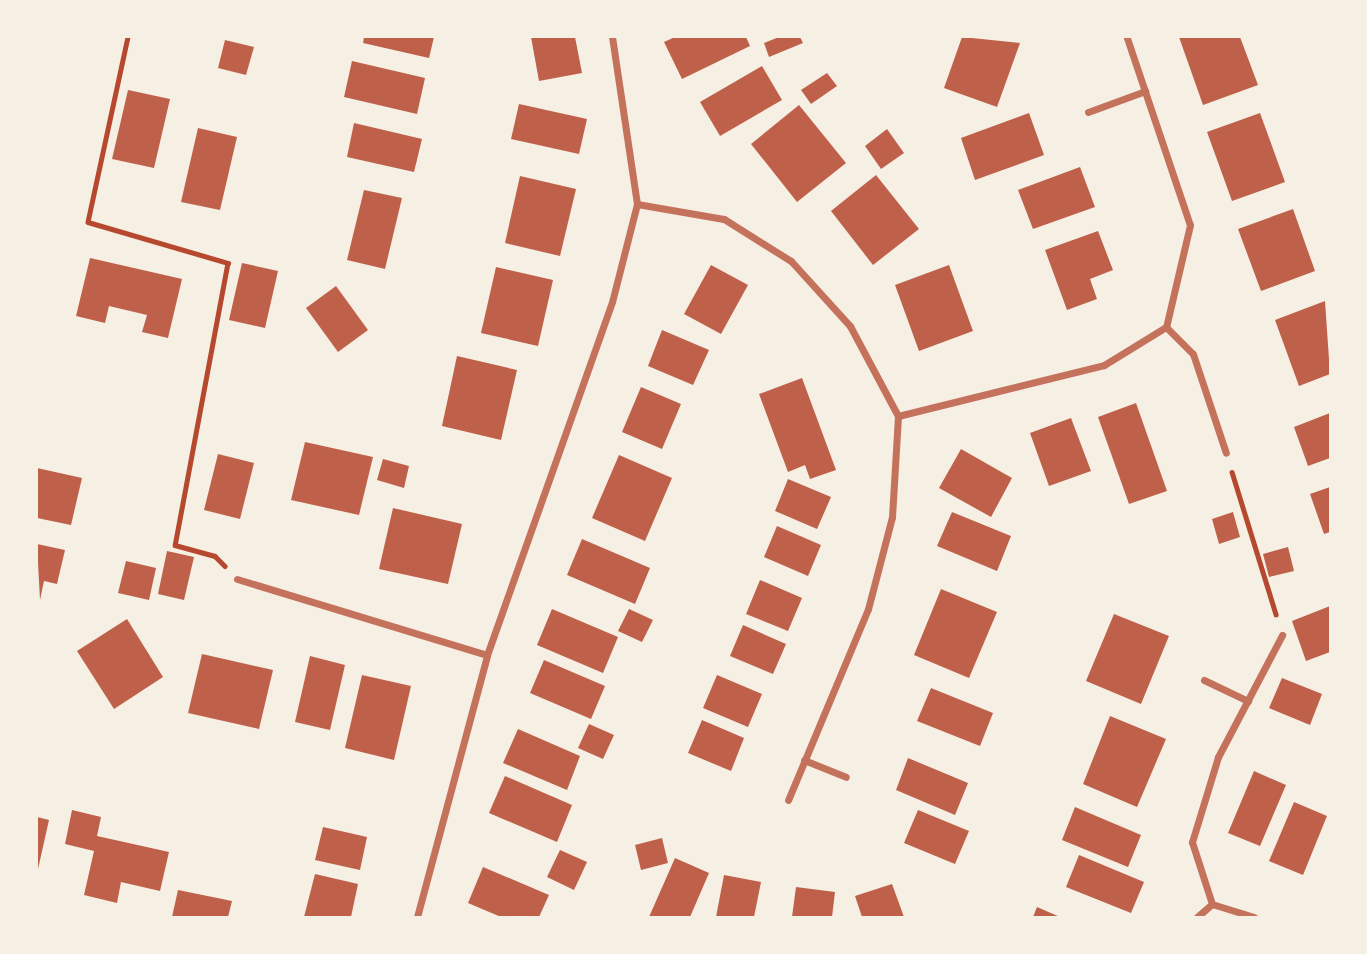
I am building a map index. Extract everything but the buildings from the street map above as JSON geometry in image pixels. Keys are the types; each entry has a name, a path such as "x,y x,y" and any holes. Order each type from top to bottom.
{"street":[{"path":"417,917 487,655 612,302 637,204 612,37"},
{"path":"898,416 1104,365 1166,327 1190,225 1127,38"},
{"path":"1088,113 1145,91"},
{"path":"637,204 724,219 792,261 850,326 898,416 892,517 868,609 788,800"},
{"path":"1166,327 1193,354 1226,453"},
{"path":"237,579 487,655"},
{"path":"1212,904 1192,842 1218,757 1282,635"},
{"path":"1204,680 1248,701"},
{"path":"804,760 846,777"},
{"path":"1197,917 1212,904"},
{"path":"1212,904 1254,917"}],"path":[{"path":"128,37 88,222 228,263 175,545 215,556 237,579"},
{"path":"1226,453 1282,635"}]}
